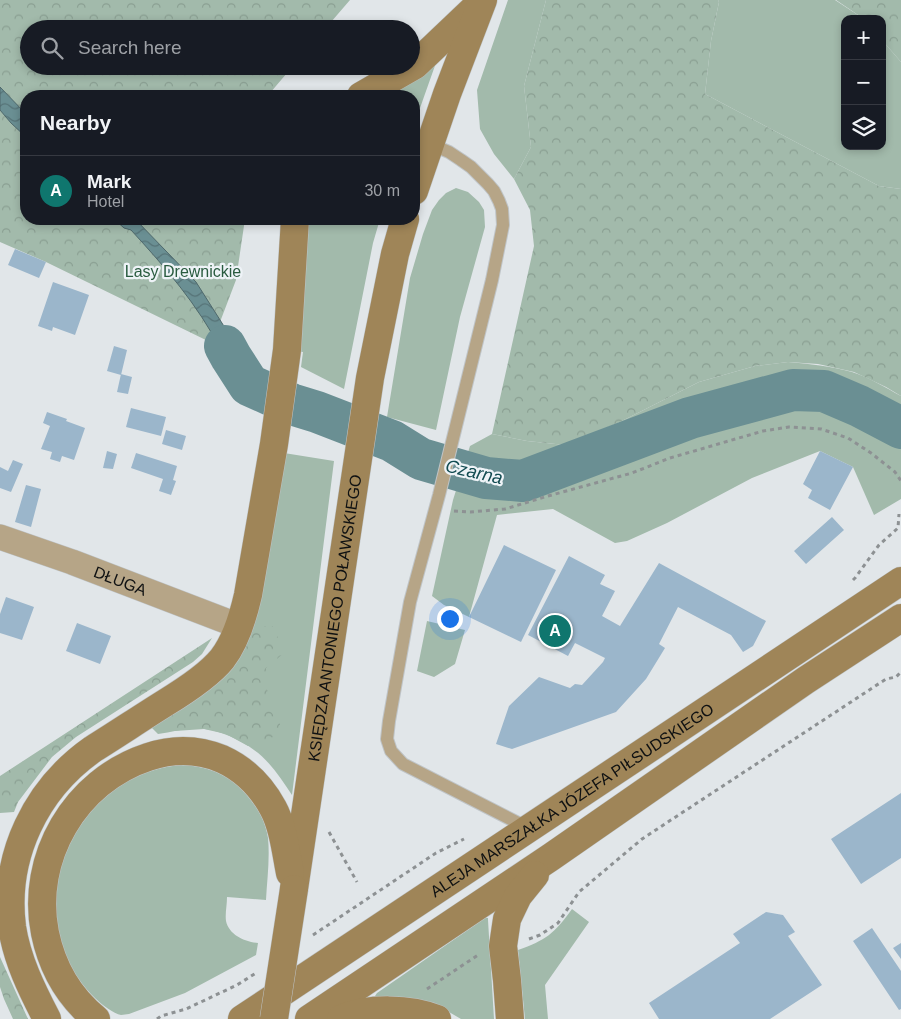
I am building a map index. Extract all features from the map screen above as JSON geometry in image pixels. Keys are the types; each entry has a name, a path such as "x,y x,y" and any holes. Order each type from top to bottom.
{"main road":[{"path":"420,60 483,0"},
{"path":"420,150 422,136 483,0"},
{"path":"371,90 398,75"},
{"path":"47,1019 22,966 14,935 11,912 15,861 24,834 38,806 54,784 83,756 182,692 218,664 229,649 239,626 248,595 274,444 287,350 295,225"},
{"name":"KSIĘDZA ANTONIEGO POŁAWSKIEGO","path":"251,1018 294,889 370,378 394,254 403,225"},
{"name":"ALEJA MARSZAŁKA JÓZEFA PIŁSUDSKIEGO","path":"251,1018 528,828 901,581"},
{"name":"ALEJA MARSZAŁKA JÓZEFA PIŁSUDSKIEGO","path":"309,1019 901,618"},
{"path":"96,1019 73,996 54,964 43,922 43,886 48,861 65,822 89,792 115,772 139,760 172,751 208,754 238,768 258,785 274,810 280,827 294,889"},
{"path":"510,1019 503,946 507,919 518,896 550,857"},
{"path":"341,1019 349,1015 393,1011 411,1012 437,1019"}],"street":[{"name":"DŁUGA","path":"0,537 72,562 239,626"}],"lane":[{"path":"422,136 472,167 494,192 499,201 503,226 440,495 410,602 388,721 387,739 392,751 403,764 528,828"}],"path":[{"path":"434,514 455,511 470,512 505,509 632,473 670,458 763,431 788,427 822,429 848,438 895,472 901,481"},
{"path":"526,940 540,935 558,923 579,892 642,839 886,679 896,676 901,672"},
{"path":"326,826 357,882"},
{"path":"424,991 485,950"}],"green space":[{"name":"Lasy Drewnickie","path":"0,0 350,0 333,20 20,20 20,75 285,75 273,90 20,90 20,225 244,225 236,280 212,343 46,262 0,242"},
{"path":"508,0 546,0 524,86 531,147 514,179 494,154 480,129 477,90"},
{"path":"546,0 718,0 705,94 879,186 901,189 901,396 854,372 818,364 788,362 755,366 699,382 620,422 565,445 527,441 492,434 534,246 530,210 514,179 531,147 524,86"},
{"path":"718,0 835,0 858,15 841,15 841,150 886,150 886,45 901,62 901,189 879,186 705,94 711,41"},
{"path":"836,0 901,0 901,62 886,45 886,15 858,15"},
{"path":"437,60 420,108 420,90 393,90 415,75 420,75 420,72"},
{"path":"456,188 468,192 479,202 484,210 485,227 460,317 436,430 387,417 410,278 423,234 432,210 439,200 446,193"},
{"path":"307,225 378,225 344,389 301,367 303,352 294,351"},
{"path":"788,362 852,372 901,396 901,499 874,515 853,467 820,451 752,478 667,523 627,541 615,543 553,509 497,515 469,617 444,605 432,596 453,500 470,446 492,434 527,441 565,445 620,422 699,382 755,366"},
{"path":"284,453 334,461 292,795 265,759 237,739 205,729 187,729 158,734 149,725 203,691"},
{"path":"427,621 465,630 455,664 434,677 417,671"},
{"path":"262,626 273,626 284,653 266,668 265,684 282,730 273,737 248,746 226,734 204,729 175,731 165,728 160,718 245,641 252,632"},
{"path":"212,638 202,654 193,662 76,737 52,757 18,802 14,812 0,813 0,776"},
{"path":"181,765 213,771 230,780 246,794 263,819 269,846 266,900 227,897 226,912 226,921 234,934 248,941 258,943 256,955 185,993 129,1014 121,1015 111,1011 96,999 71,967 58,930 56,893 65,856 83,822 109,794 142,774"},
{"path":"572,909 589,922 545,985 548,1019 525,1019 518,950 536,943 549,935 560,925"},
{"path":"485,918 488,918 494,1019 461,1019 432,1005 376,998 377,993"},
{"path":"0,957 28,1019 13,1019 0,987"}],"water":[{"path":"0,87 20,108 20,131 11,123 0,110"},
{"path":"121,225 141,225 196,282 227,331 242,365 262,385 260,400 253,397 242,386 202,317 168,272 131,230"}],"building":[{"path":"15,249 46,262 39,278 8,265"},
{"path":"53,282 89,295 75,335 53,327 52,331 38,326"},
{"path":"114,346 127,350 121,375 107,371"},
{"path":"121,374 132,377 128,394 117,392"},
{"path":"131,408 166,417 161,436 126,427"},
{"path":"47,412 85,428 74,460 62,456 60,462 50,459 52,452 41,449 50,426 43,423"},
{"path":"166,430 186,436 182,450 162,444"},
{"path":"107,451 117,454 113,469 103,468"},
{"path":"820,451 853,467 830,510 808,498 812,490 803,484"},
{"path":"136,453 177,466 173,480 176,481 171,495 159,491 163,479 131,468"},
{"path":"13,460 23,464 11,492 0,488 0,467 8,471"},
{"path":"26,485 41,489 31,527 15,522"},
{"path":"832,517 844,530 806,564 794,551"},
{"path":"504,545 556,570 521,642 469,617"},
{"path":"569,556 605,575 600,584 615,591 602,616 620,626 659,563 766,621 753,646 743,652 731,635 678,607 659,644 665,648 646,679 616,712 512,749 496,744 509,706 539,677 570,688 575,684 582,685 605,658 575,643 568,656 528,635"},
{"path":"6,597 34,607 22,640 0,633 0,614"},
{"path":"77,623 111,636 100,664 66,651"},
{"path":"901,793 901,858 861,884 831,839"},
{"path":"766,912 783,915 795,932 788,936 822,985 770,1019 659,1019 649,1003 740,943 733,934"},
{"path":"872,928 901,971 901,1009 899,1010 853,941"},
{"path":"901,943 901,959 893,948"}],"waterway":[{"name":"Czarna","path":"225,346 249,385 291,404 392,441 421,459 486,478 523,481 690,418 793,390 824,391 859,406 901,428"}],"place":[{"name":"Mark","path":"555,631"}]}
